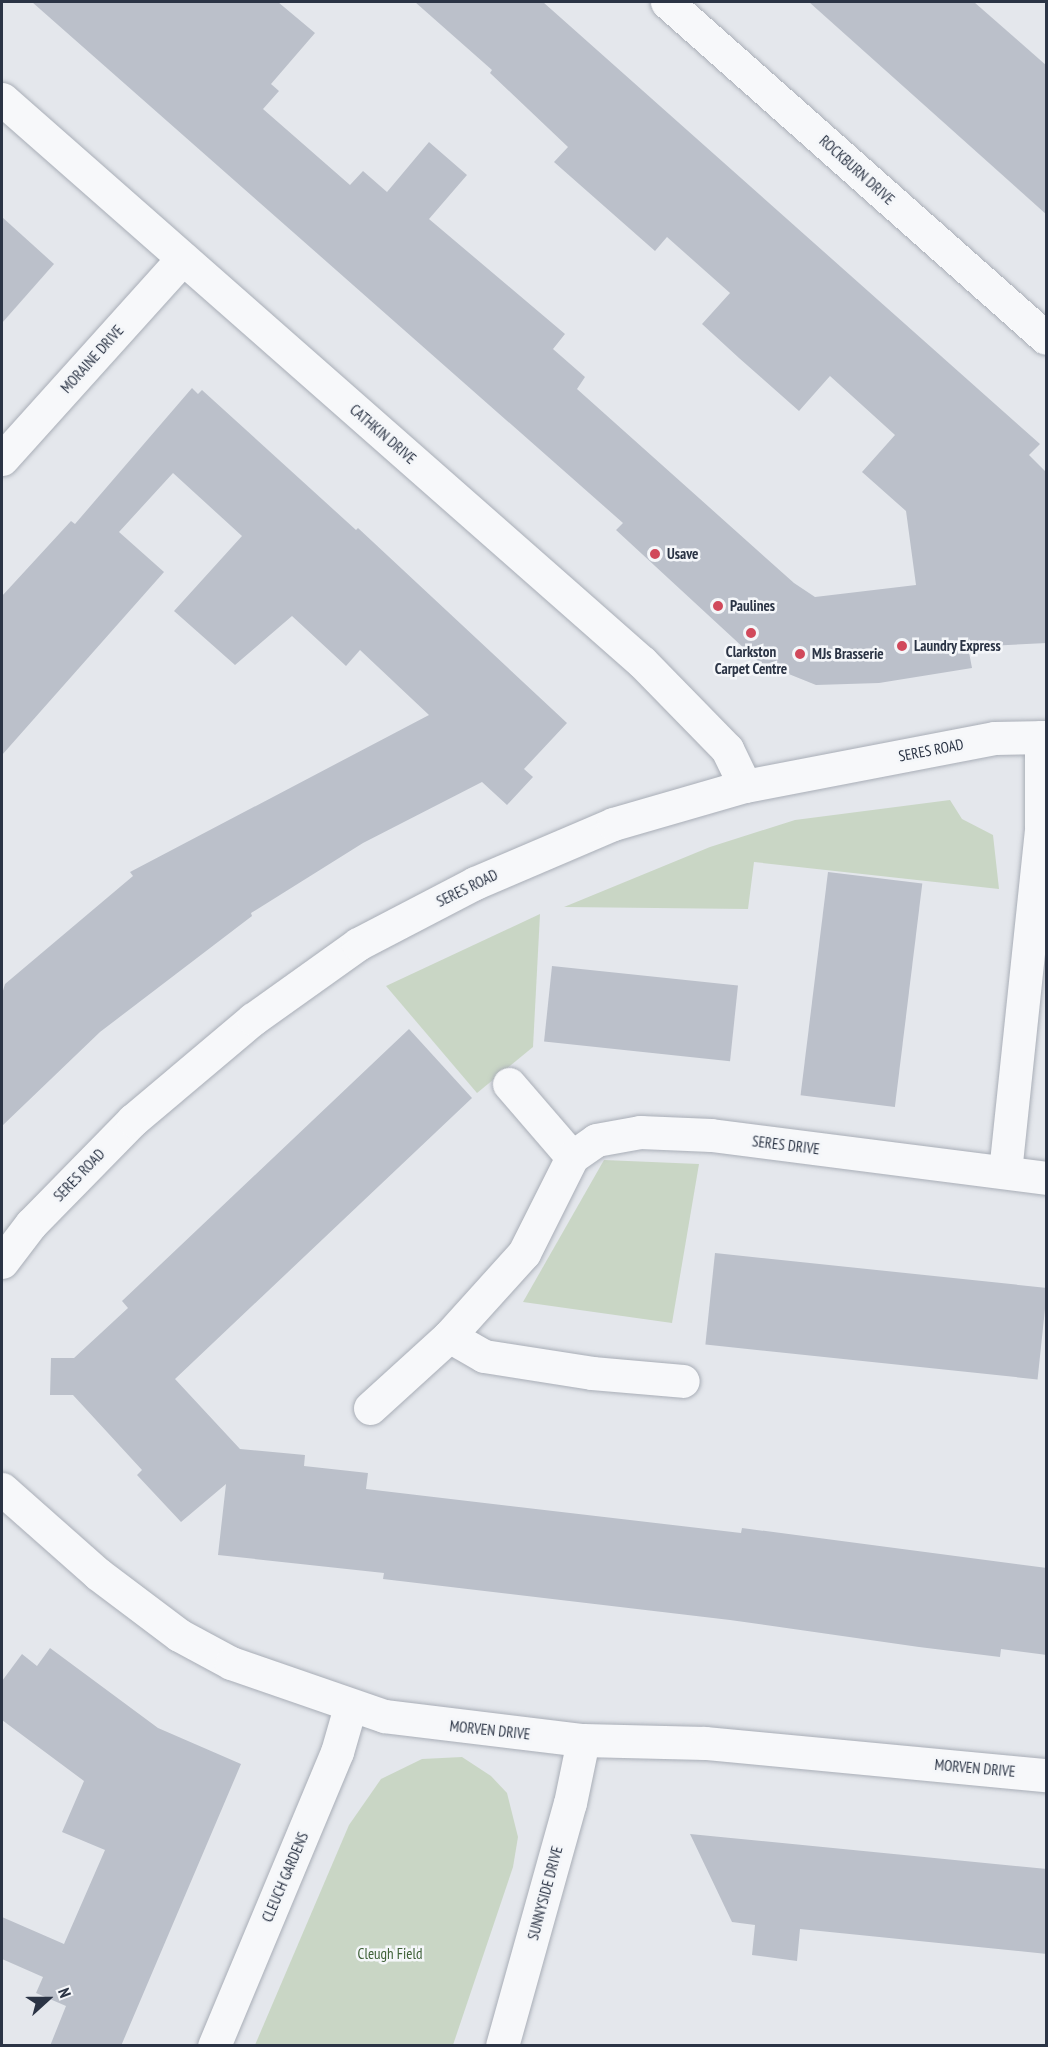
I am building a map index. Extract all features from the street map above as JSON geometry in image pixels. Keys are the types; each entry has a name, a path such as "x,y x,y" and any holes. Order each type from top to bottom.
{"street":[{"name":"ROCKBURN DRIVE","path":"667,2 1047,338"},
{"name":"CATHKIN DRIVE","path":"2,99 642,662 727,749 746,786"},
{"name":"MORAINE DRIVE","path":"2,459 183,258"},
{"name":"SERES ROAD","path":"2,1262 31,1224 133,1120 252,1019 358,944 475,883 613,824 746,786 993,738 1044,737"},
{"path":"1005,1172 1041,826 1044,737"},
{"path":"510,1084 572,1157"},
{"name":"SERES DRIVE","path":"370,1408 449,1336 524,1253 572,1157 596,1140 640,1132 688,1134 1047,1178"},
{"path":"449,1336 484,1356 592,1373 682,1381"},
{"name":"MORVEN DRIVE","path":"2,1489 98,1574 179,1635 231,1664 350,1707 430,1723 583,1740 705,1743 1047,1775"},
{"name":"CLEUCH GARDENS","path":"214,2046 337,1752 350,1707"},
{"name":"SUNNYSIDE DRIVE","path":"502,2046 570,1803 583,1740"}],"green space":[{"path":"950,800 962,819 993,835 999,889 754,862 748,909 564,907 710,847 795,820"},
{"path":"540,914 533,1047 477,1093 386,986"},
{"path":"604,1160 699,1164 672,1323 523,1302"},
{"name":"Cleugh Field","path":"462,1757 491,1776 507,1793 518,1837 513,1867 453,2045 255,2045 349,1825 381,1779 422,1759"}],"building":[{"path":"32,2 278,2 315,33 271,84 279,91 263,109 350,185 363,171 387,192 429,142 467,175 429,219 565,334 553,349 585,377 577,389 794,583 815,597 916,585 906,511 862,472 895,435 830,376 799,411 739,358 702,324 730,293 667,237 655,251 554,162 568,147 490,73 492,70 415,2 543,2 1040,444 1029,455 1047,473 1047,643 968,647 972,668 879,683 816,685 759,662 616,530 623,523"},
{"path":"809,2 974,2 1047,66 1047,215"},
{"path":"2,217 54,264 2,323"},
{"path":"192,388 198,394 202,390 356,530 358,528 567,723 524,769 533,777 507,805 482,782 363,843 251,913 252,916 100,1032 2,1126 2,994 5,984 133,876 130,872 429,715 360,650 346,666 292,616 235,665 174,611 242,536 173,473 119,532 164,572 2,755 2,596 71,521 75,524"},
{"path":"828,872 922,884 895,1107 801,1095"},
{"path":"552,966 738,986 730,1061 544,1042"},
{"path":"409,1029 472,1098 175,1379 240,1449 305,1455 304,1466 368,1473 366,1489 741,1533 742,1528 1047,1568 1047,1655 1001,1649 1000,1657 730,1620 383,1579 384,1573 218,1555 226,1484 181,1522 137,1475 142,1470 73,1395 50,1395 51,1358 74,1358 128,1308 122,1301"},
{"path":"715,1253 1046,1288 1038,1379 705,1344"},
{"path":"50,1648 158,1728 241,1764 121,2046 50,2046 66,2006 36,1993 43,1977 2,1959 2,1917 64,1944 105,1850 62,1832 84,1781 2,1720 2,1681 22,1654 37,1666"},
{"path":"690,1834 1047,1869 1047,1954 800,1929 797,1961 752,1955 755,1925 732,1922"}],"place":[{"name":"Usave","path":"655,554"},
{"name":"Paulines","path":"718,606"},
{"name":"Clarkston Carpet Centre","path":"751,633"},
{"name":"Laundry Express","path":"902,646"},
{"name":"MJs Brasserie","path":"800,654"}]}
